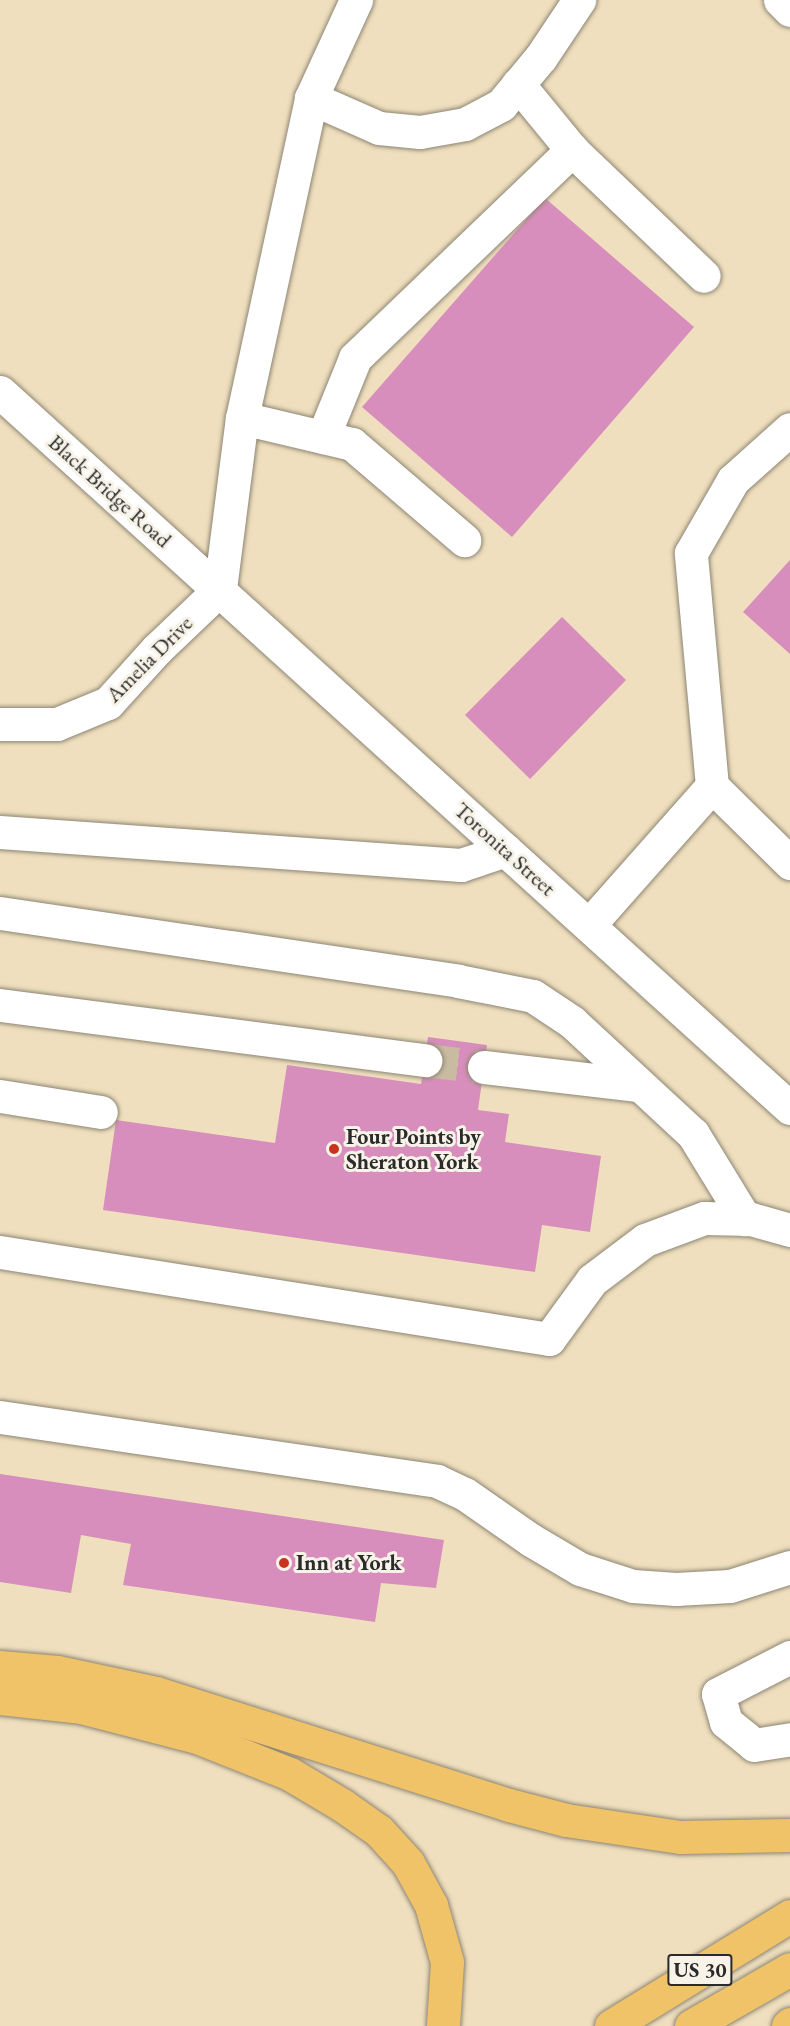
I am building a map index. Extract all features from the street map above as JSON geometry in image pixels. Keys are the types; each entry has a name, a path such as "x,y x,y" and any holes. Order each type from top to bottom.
{"highway":[{"path":"0,1667 57,1672 156,1693 509,1805 566,1820 680,1837 790,1835"},
{"path":"0,1698 81,1707 197,1737 290,1774 342,1805 379,1831 408,1863 431,1905 447,1962 443,2026"},
{"name":"US 30","path":"611,2026 790,1916"},
{"name":"US 30","path":"691,2026 790,1969"}],"street":[{"path":"220,589 242,418 311,98 356,0"},
{"path":"311,98 379,128 420,132 465,124 501,105 541,57 579,0"},
{"path":"780,0 790,10"},
{"path":"518,84 572,150 704,276"},
{"path":"323,437 355,358 572,150"},
{"name":"Black Bridge Road","path":"1,393 220,589"},
{"path":"242,418 352,444 464,540"},
{"path":"790,429 734,480 691,554 712,786 790,863"},
{"name":"Amelia Drive","path":"0,724 57,724 108,703 157,649 220,589"},
{"name":"Toronita Street","path":"220,589 790,1108"},
{"path":"589,925 712,786"},
{"path":"0,832 461,865 506,850"},
{"path":"0,913 458,981 533,996 572,1022 693,1134 745,1218"},
{"path":"0,1005 425,1060"},
{"path":"484,1068 638,1085"},
{"path":"0,1096 101,1112"},
{"path":"0,1252 549,1339 592,1281 645,1240 704,1218 745,1218 790,1230"},
{"path":"0,1417 437,1481 465,1494 531,1540 580,1569 633,1586 676,1589 730,1586 790,1567"},
{"path":"790,1657 718,1694 726,1722 754,1745 790,1739"}],"building":[{"path":"545,198 694,327 512,537 362,407"},
{"path":"790,560 790,654 743,612"},
{"path":"562,617 626,680 530,779 465,715"},
{"name":"Four Points by Sheraton York","path":"428,1037 487,1045 478,1110 509,1114 505,1142 601,1156 590,1232 542,1225 535,1272 103,1210 116,1120 275,1143 287,1065 421,1084"},
{"name":"Inn at York","path":"0,1474 444,1540 436,1588 381,1583 375,1622 123,1585 131,1544 81,1535 71,1593 0,1582"}],"tunnel":[{"path":"425,1060 484,1067"}],"place":[{"name":"Four Points by Sheraton York","path":"334,1149"},
{"name":"Inn at York","path":"284,1563"}]}
